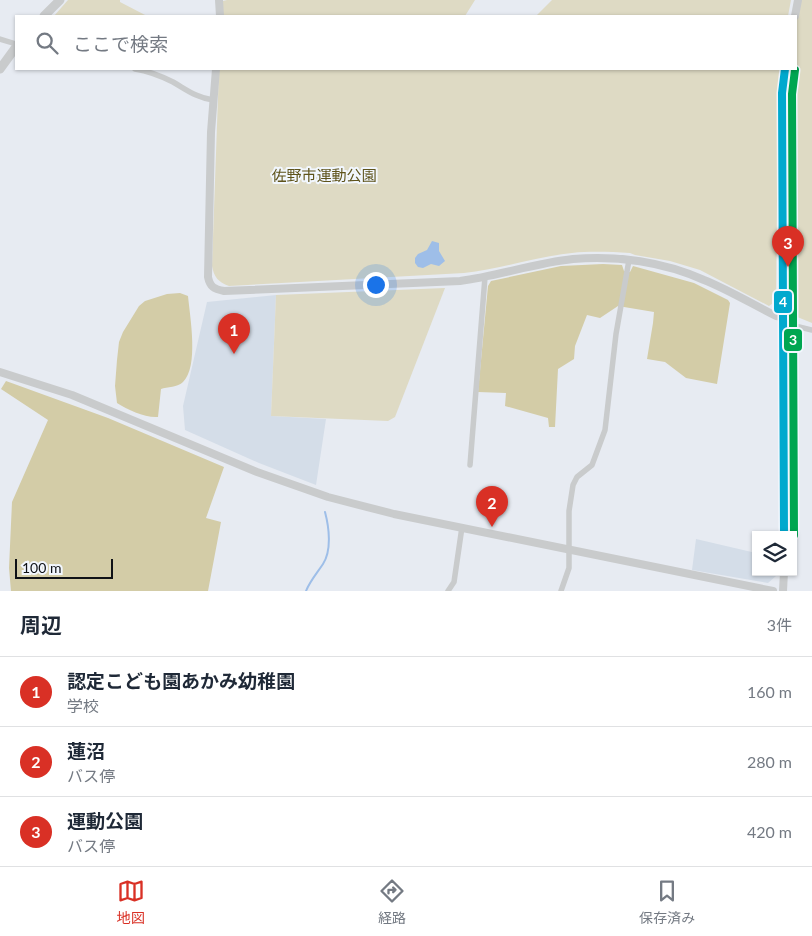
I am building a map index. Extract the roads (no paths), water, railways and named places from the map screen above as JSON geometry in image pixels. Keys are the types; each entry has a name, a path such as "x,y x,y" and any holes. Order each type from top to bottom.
{"main road":[{"path":"45,15 60,0"},
{"path":"0,69 15,47"}],"street":[{"path":"219,0 220,15"},
{"path":"794,15 798,0"},
{"path":"0,39 15,46"},
{"path":"139,70 156,74 195,96 213,100"},
{"path":"216,70 213,100 208,276 214,288 224,291 460,280 485,278 574,259 602,258 658,265 689,274 783,320 812,330"},
{"path":"784,531 782,93 785,70"},
{"path":"561,591 569,568 570,503 573,485 577,477 592,465 605,430 616,334 628,260"},
{"path":"470,465 485,278"},
{"path":"0,372 72,395 216,456 307,491 394,514 773,591"},
{"path":"448,591 454,582 462,528"},
{"path":"784,576 784,591"}],"water":[{"path":"432,241 439,243 439,251 445,261 439,266 431,264 423,268 418,267 415,263 415,258 418,254 427,250"}],"waterway":[{"path":"306,591 323,564 328,552 328,524 325,512"}],"place":[{"name":"運動公園","path":"788,267"},
{"name":"認定こども園あかみ幼稚園","path":"234,354"},
{"name":"蓮沼","path":"492,527"}],"park label":[{"name":"佐野市運動公園","path":"324,175"}]}
